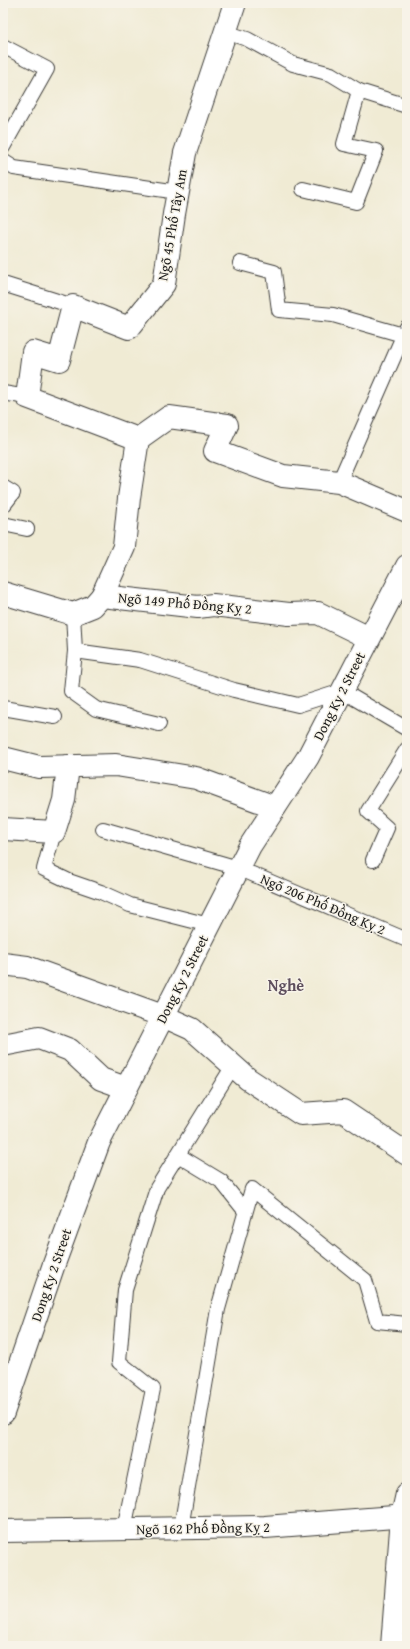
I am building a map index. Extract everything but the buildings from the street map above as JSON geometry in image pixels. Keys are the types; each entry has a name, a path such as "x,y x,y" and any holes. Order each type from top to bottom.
{"street":[{"name":"Ngõ 45 Phố Tây Am","path":"73,306 129,328 164,284 185,153 235,3"},
{"path":"73,306 59,360 34,352 27,397 138,439"},
{"path":"102,596 124,547 129,498 138,439 170,417 227,425 214,451 283,476 339,482 407,511"},
{"name":"Dong Ky 2 Street","path":"3,1413 54,1264 99,1142 238,868 250,846 308,757 407,566"},
{"path":"3,593 73,614"},
{"name":"Ngõ 149 Phố Đồng Kỵ 2","path":"73,614 93,606 102,596 198,607 213,605 289,614 318,613 369,638"},
{"path":"3,758 39,767 116,765 196,778 275,807"},
{"path":"3,829 54,832 64,800 68,766"},
{"path":"3,964 27,967 163,1016 192,1029 248,1079 301,1114 343,1111 407,1154"},
{"path":"3,1045 39,1038 70,1050 101,1079 126,1088"},
{"path":"392,1646 402,1583 404,1516 407,1494"},
{"name":"Ngõ 162 Phố Đồng Kỵ 2","path":"3,1531 265,1527 404,1516"}],"lane":[{"path":"226,32 247,39 293,64 331,74 359,91 407,106"},
{"path":"3,46 47,69 3,147"},
{"path":"303,190 356,202 376,151 344,144 359,91"},
{"path":"3,161 14,168 178,192"},
{"path":"240,263 274,272 278,310 333,314 405,331 339,482"},
{"path":"3,284 73,306"},
{"path":"3,393 27,397"},
{"path":"3,487 13,493 3,506"},
{"path":"3,524 27,529"},
{"path":"73,614 75,651 71,691 96,708 159,724"},
{"path":"75,651 140,660 234,690 298,705 342,691 407,729"},
{"path":"3,708 55,717"},
{"path":"373,860 387,828 368,811 407,750"},
{"name":"Ngõ 206 Phố Đồng Kỵ 2","path":"103,829 238,868 407,940"},
{"path":"54,832 44,869 130,905 209,925"},
{"path":"124,1529 153,1389 119,1362 126,1290 157,1188 233,1066"},
{"path":"178,1154 221,1181 246,1211"},
{"path":"181,1528 218,1309 252,1188 365,1280 377,1321 407,1324"}],"district":[{"name":"Nghè","path":"286,985"}]}
